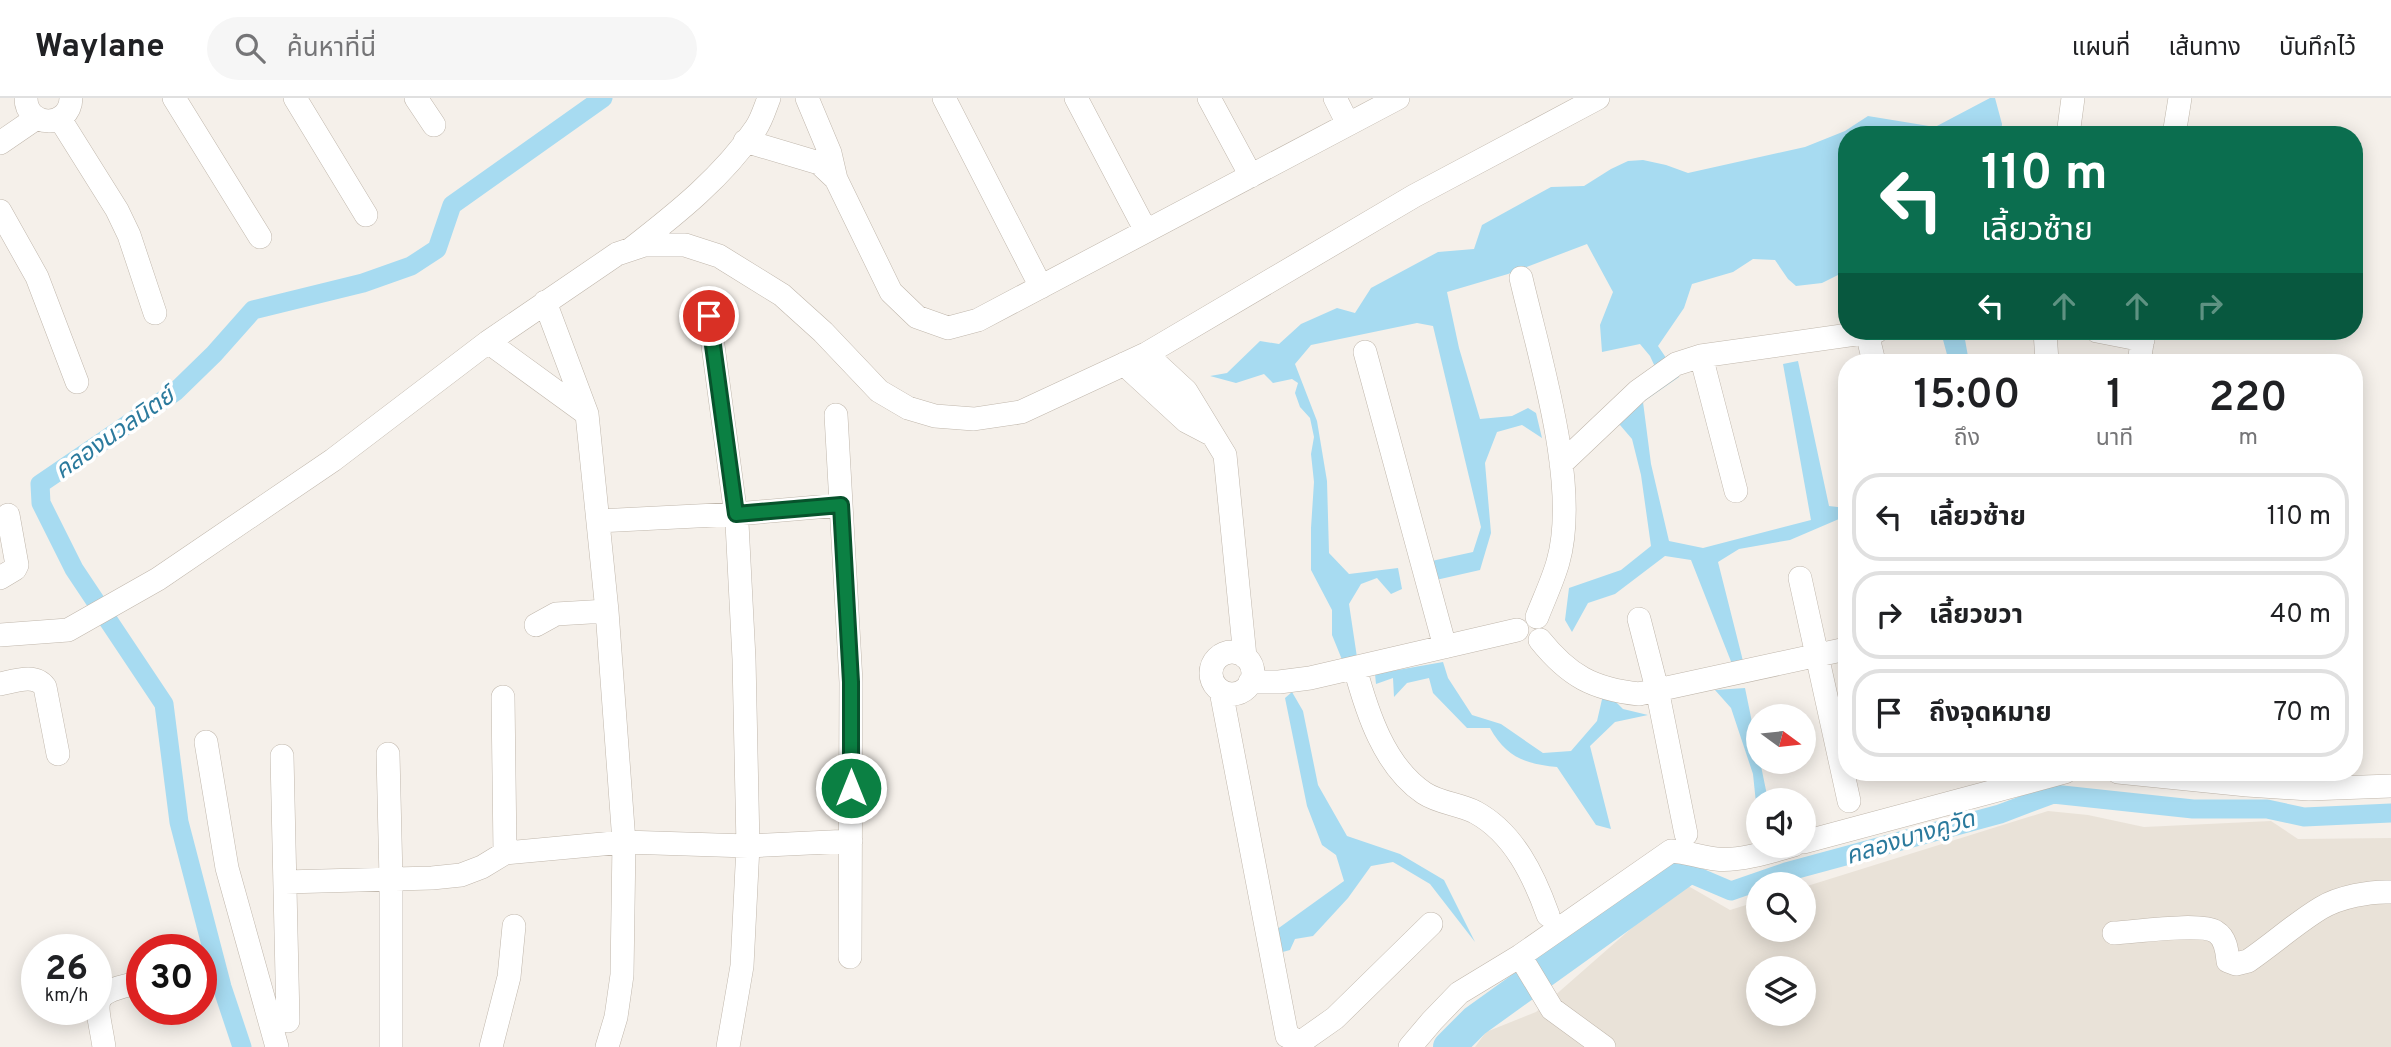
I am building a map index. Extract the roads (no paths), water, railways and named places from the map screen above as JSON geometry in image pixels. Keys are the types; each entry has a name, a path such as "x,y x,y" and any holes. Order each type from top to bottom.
{"street":[{"path":"0,143 30,108 47,122 60,119 67,112 71,98"},
{"path":"174,98 260,237"},
{"path":"295,98 366,215"},
{"path":"416,98 433,125"},
{"path":"630,250 685,206 745,141 757,127 769,98"},
{"path":"807,98 830,153 836,179 891,292 917,317 947,328 978,320 1398,98"},
{"path":"944,98 1041,287"},
{"path":"1076,98 1146,231"},
{"path":"1209,98 1251,176"},
{"path":"1335,98 1348,124"},
{"path":"0,635 68,630 158,579 333,460 488,342 617,254 645,245 685,245 719,256 782,295 823,332 878,391 908,408 935,416 974,419 1021,412 1146,354 1414,196 1598,98"},
{"path":"2069,126 2073,98"},
{"path":"2175,126 2180,98"},
{"path":"60,119 117,210 129,235 155,313"},
{"path":"745,141 819,163 836,179"},
{"path":"0,211 37,277 77,382"},
{"path":"1521,278 1558,439 1564,521 1559,561 1537,617"},
{"path":"545,302 587,414 607,611 624,842 622,975 616,1017 607,1047"},
{"path":"709,316 736,514 744,659 748,846 742,966 728,1047"},
{"path":"1561,464 1638,391 1676,364 1701,356 1838,337"},
{"path":"488,342 587,414"},
{"path":"1365,352 1445,647"},
{"path":"1146,354 1186,391 1225,455 1245,657 1252,669 1250,682 1241,692 1234,694 1221,691"},
{"path":"1701,356 1736,491"},
{"path":"1124,364 1186,421 1212,434"},
{"path":"836,415 851,682 850,957"},
{"path":"598,520 736,514 841,505"},
{"path":"0,578 16,569 17,565 8,515"},
{"path":"1800,578 1838,751"},
{"path":"536,625 556,614 607,611"},
{"path":"1527,616 1537,617 1544,623 1545,629 1540,640 1535,643 1523,641 1517,630 1522,619 1527,616"},
{"path":"1639,619 1657,689 1686,834"},
{"path":"1250,682 1310,678 1358,680 1445,647 1517,630"},
{"path":"1540,640 1565,669 1577,676 1612,691 1639,694 1838,651"},
{"path":"1245,657 1239,653 1226,653 1215,661 1212,681 1221,691 1287,1036 1301,1042 1335,1018 1431,924"},
{"path":"0,684 25,679 41,682 45,687 58,754"},
{"path":"1358,680 1385,749 1402,772 1425,794 1475,812 1501,831 1536,882 1548,915"},
{"path":"503,697 505,853"},
{"path":"206,741 227,868 277,1047"},
{"path":"388,754 391,1047"},
{"path":"282,756 288,1021"},
{"path":"1845,781 1849,801"},
{"path":"1816,839 2031,781"},
{"path":"2207,781 2309,789 2391,786"},
{"path":"285,882 461,875 482,867 505,853 624,842 748,846 851,841"},
{"path":"1410,1047 1459,993 1523,961 1671,850 1717,859 1746,855"},
{"path":"2114,933 2203,926 2219,933 2226,945 2228,961 2235,964 2248,961 2322,908 2381,891 2391,892"},
{"path":"491,1047 509,977 514,926"},
{"path":"1523,961 1552,1009 1604,1047"},
{"path":"104,1047 98,1002 112,990 126,986"}],"water":[{"path":"1990,98 1995,98 2002,124 2002,126 1937,126"},
{"path":"1868,116 1929,126 1853,126"},
{"path":"1838,134 1838,275 1822,283 1796,286 1775,260 1753,259 1733,272 1692,284 1684,308 1658,346 1679,377 1643,402 1651,464 1669,541 1703,548 1811,520 1783,364 1798,361 1829,506 1838,507 1838,519 1790,540 1739,549 1718,562 1743,661 1732,664 1691,560 1665,556 1615,594 1588,603 1572,632 1565,620 1569,588 1621,570 1651,546 1641,475 1632,439 1620,425 1590,438 1656,369 1640,344 1602,352 1600,325 1613,292 1587,244 1508,274 1447,292 1459,348 1480,419 1512,416 1528,408 1536,413 1542,438 1522,425 1497,432 1485,463 1491,533 1480,570 1436,580 1427,562 1473,552 1481,527 1433,326 1417,323 1311,345 1295,364 1317,421 1327,481 1329,553 1349,574 1398,568 1402,589 1391,594 1377,578 1361,584 1349,604 1358,664 1345,667 1332,635 1332,610 1311,570 1314,482 1311,454 1314,437 1310,418 1300,407 1295,393 1298,383 1292,379 1273,383 1264,374 1236,383 1210,376 1227,373 1260,341 1279,344 1301,324 1337,308 1355,313 1371,288 1438,252 1474,249 1482,225 1551,187 1584,186 1628,161 1643,160 1688,173 1805,147"},
{"path":"1943,340 1965,340 1968,354 1947,354"},
{"path":"1443,662 1448,678 1472,715 1501,724 1543,753 1571,751 1597,721 1603,695 1614,700 1623,709 1648,715 1615,722 1590,746 1611,829 1596,825 1557,767 1535,764 1518,757 1503,746 1490,728 1467,728 1433,693 1429,678 1407,683 1394,697 1393,678 1376,684 1375,674"},
{"path":"1745,688 1748,704 1746,704 1746,753 1731,708 1715,690"},
{"path":"1292,692 1303,711 1318,785 1347,836 1400,854 1444,880 1475,942 1430,884 1393,862 1371,866 1348,898 1313,936 1295,939 1290,950 1279,953 1276,930 1344,881 1336,855 1322,845 1307,806 1285,698"},
{"path":"1753,774 1763,774 1766,788 1754,788"}],"waterway":[{"name":"คลองนวลนิตย์","path":"242,1047 222,987 179,822 164,704 74,569 41,503 40,484 175,392 253,310 363,283 411,266 437,249 452,205 603,98"},
{"name":"คลองบางคูวัด","path":"1684,871 1731,891 1786,872 2000,814 2053,794 2193,809 2267,809 2304,817 2391,813"},
{"name":"คลองบางคูวัด","path":"1449,1047 1475,1021 1684,871"}]}
